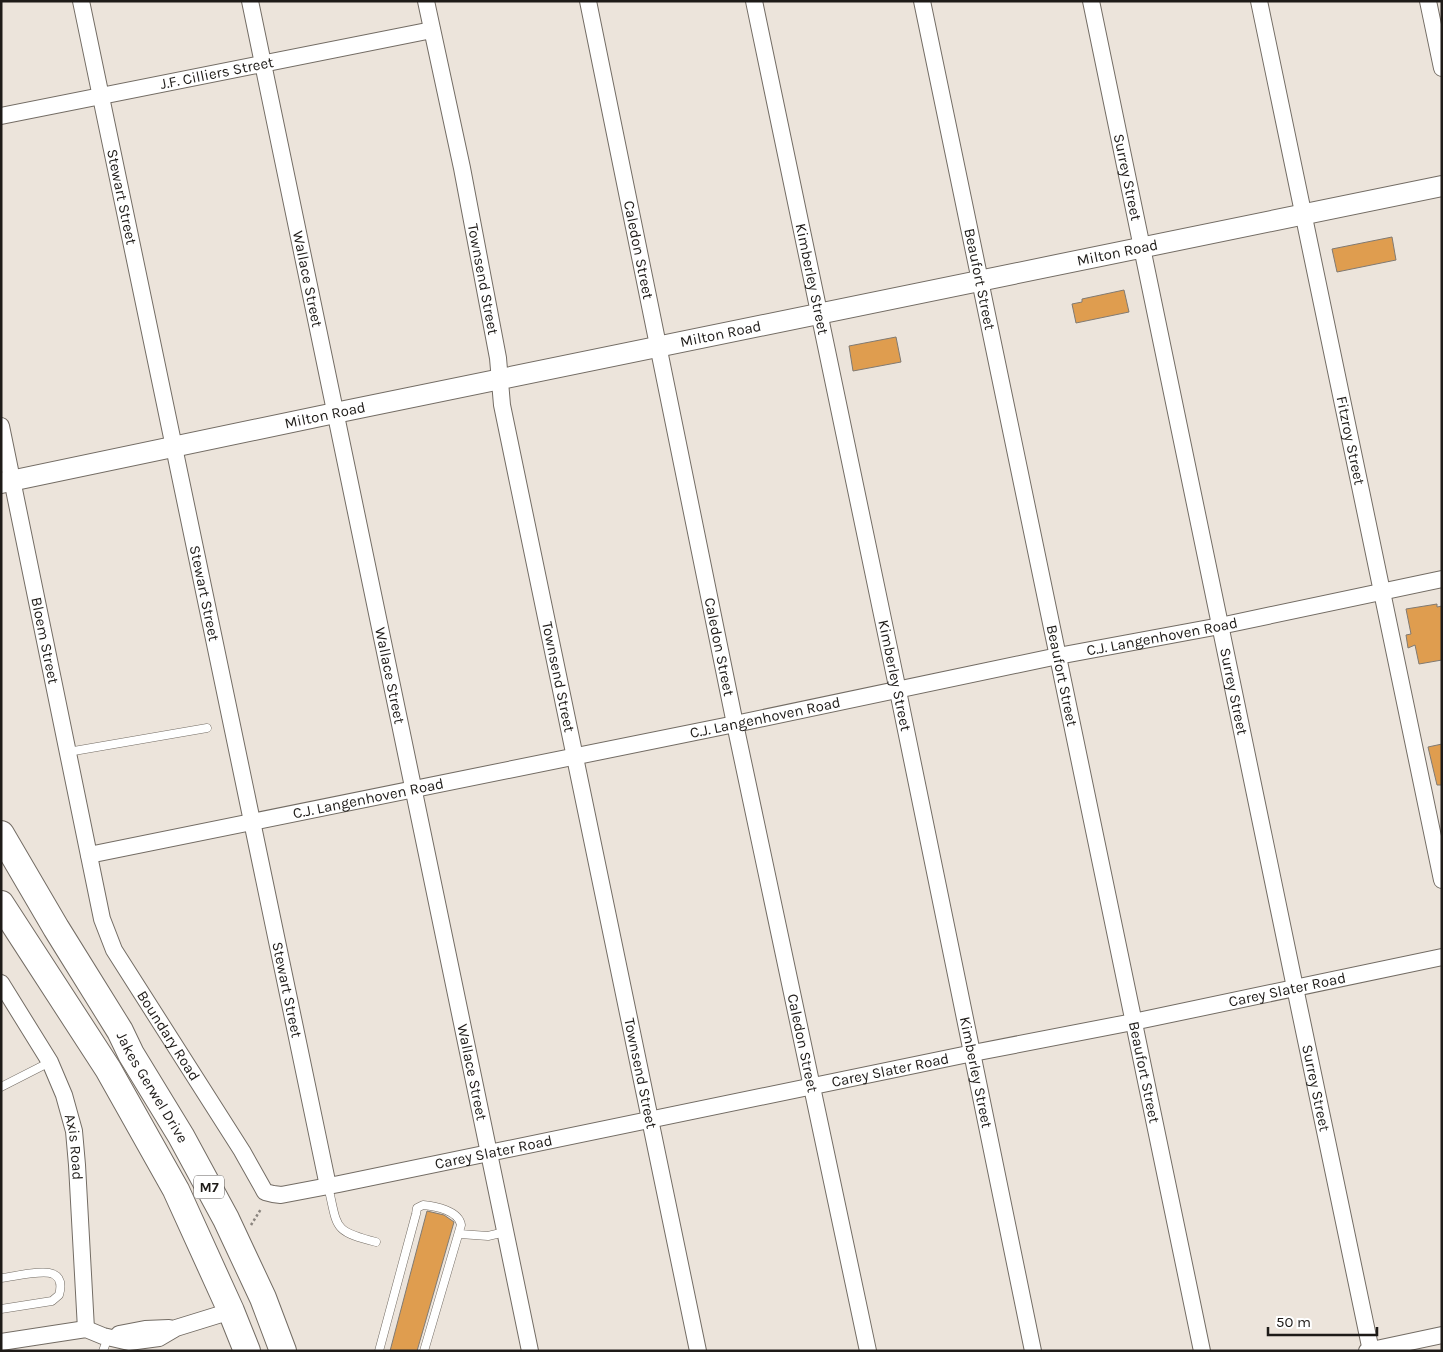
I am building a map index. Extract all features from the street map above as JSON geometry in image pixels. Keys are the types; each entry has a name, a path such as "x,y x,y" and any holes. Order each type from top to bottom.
{"highway":[{"name":"Jakes Gerwel Drive","path":"1,834 56,928 120,1031 131,1054 181,1136 226,1218 263,1298 282,1347"},
{"name":"Jakes Gerwel Drive","path":"1,904 118,1086 176,1190 231,1311 247,1351"},
{"path":"120,1031 122,1053 130,1078 181,1172 231,1271 236,1288 236,1297 231,1311 259,1321 269,1329 282,1347"}],"street":[{"name":"Stewart Street","path":"81,1 328,1186"},
{"name":"Wallace Street","path":"250,1 530,1351"},
{"name":"Townsend Street","path":"426,1 498,358 502,405 698,1351"},
{"name":"Caledon Street","path":"588,1 735,724 868,1351"},
{"name":"Kimberley Street","path":"754,1 818,315 898,690 1033,1351"},
{"name":"Beaufort Street","path":"922,1 1202,1351"},
{"name":"Surrey Street","path":"1091,1 1370,1350"},
{"name":"Fitzroy Street","path":"1259,1 1442,880"},
{"path":"1428,1 1442,68"},
{"name":"J.F. Cilliers Street","path":"1,116 432,30"},
{"name":"Milton Road","path":"7,482 1442,186"},
{"name":"Bloem Street","path":"1,426 7,482 68,752 89,856"},
{"name":"C.J. Langenhoven Road","path":"89,856 1058,656 1220,626 1442,579"},
{"name":"Boundary Road","path":"89,856 102,919 114,950 242,1151 261,1187 265,1192 281,1195"},
{"name":"Carey Slater Road","path":"281,1195 651,1121 1442,957"},
{"name":"Axis Road","path":"1,984 50,1062 64,1095 74,1131 86,1329"},
{"path":"1,1342 86,1329 108,1342 148,1340 168,1334 176,1328 231,1311"},
{"path":"1370,1350 1442,1335"}],"lane":[{"path":"68,752 207,728"},
{"path":"1,1088 50,1062"},
{"path":"328,1186 337,1224 347,1234 376,1242"},
{"path":"379,1351 417,1208 428,1205 456,1214 460,1219 460,1234 424,1351"},
{"path":"460,1234 488,1236 506,1232"},
{"path":"1,1278 44,1273 53,1274 58,1278 61,1287 59,1295 52,1301 1,1309"}],"building":[{"path":"1392,237 1396,260 1337,272 1332,249"},
{"path":"1124,290 1129,312 1076,323 1072,304 1082,302 1082,299"},
{"path":"896,337 901,362 853,371 849,346"},
{"path":"1437,604 1437,607 1442,606 1442,660 1419,664 1415,645 1408,648 1406,635 1411,634 1406,609"},
{"path":"1442,744 1442,785 1437,785 1428,747"},
{"path":"427,1211 444,1215 454,1222 417,1351 390,1351"}]}
